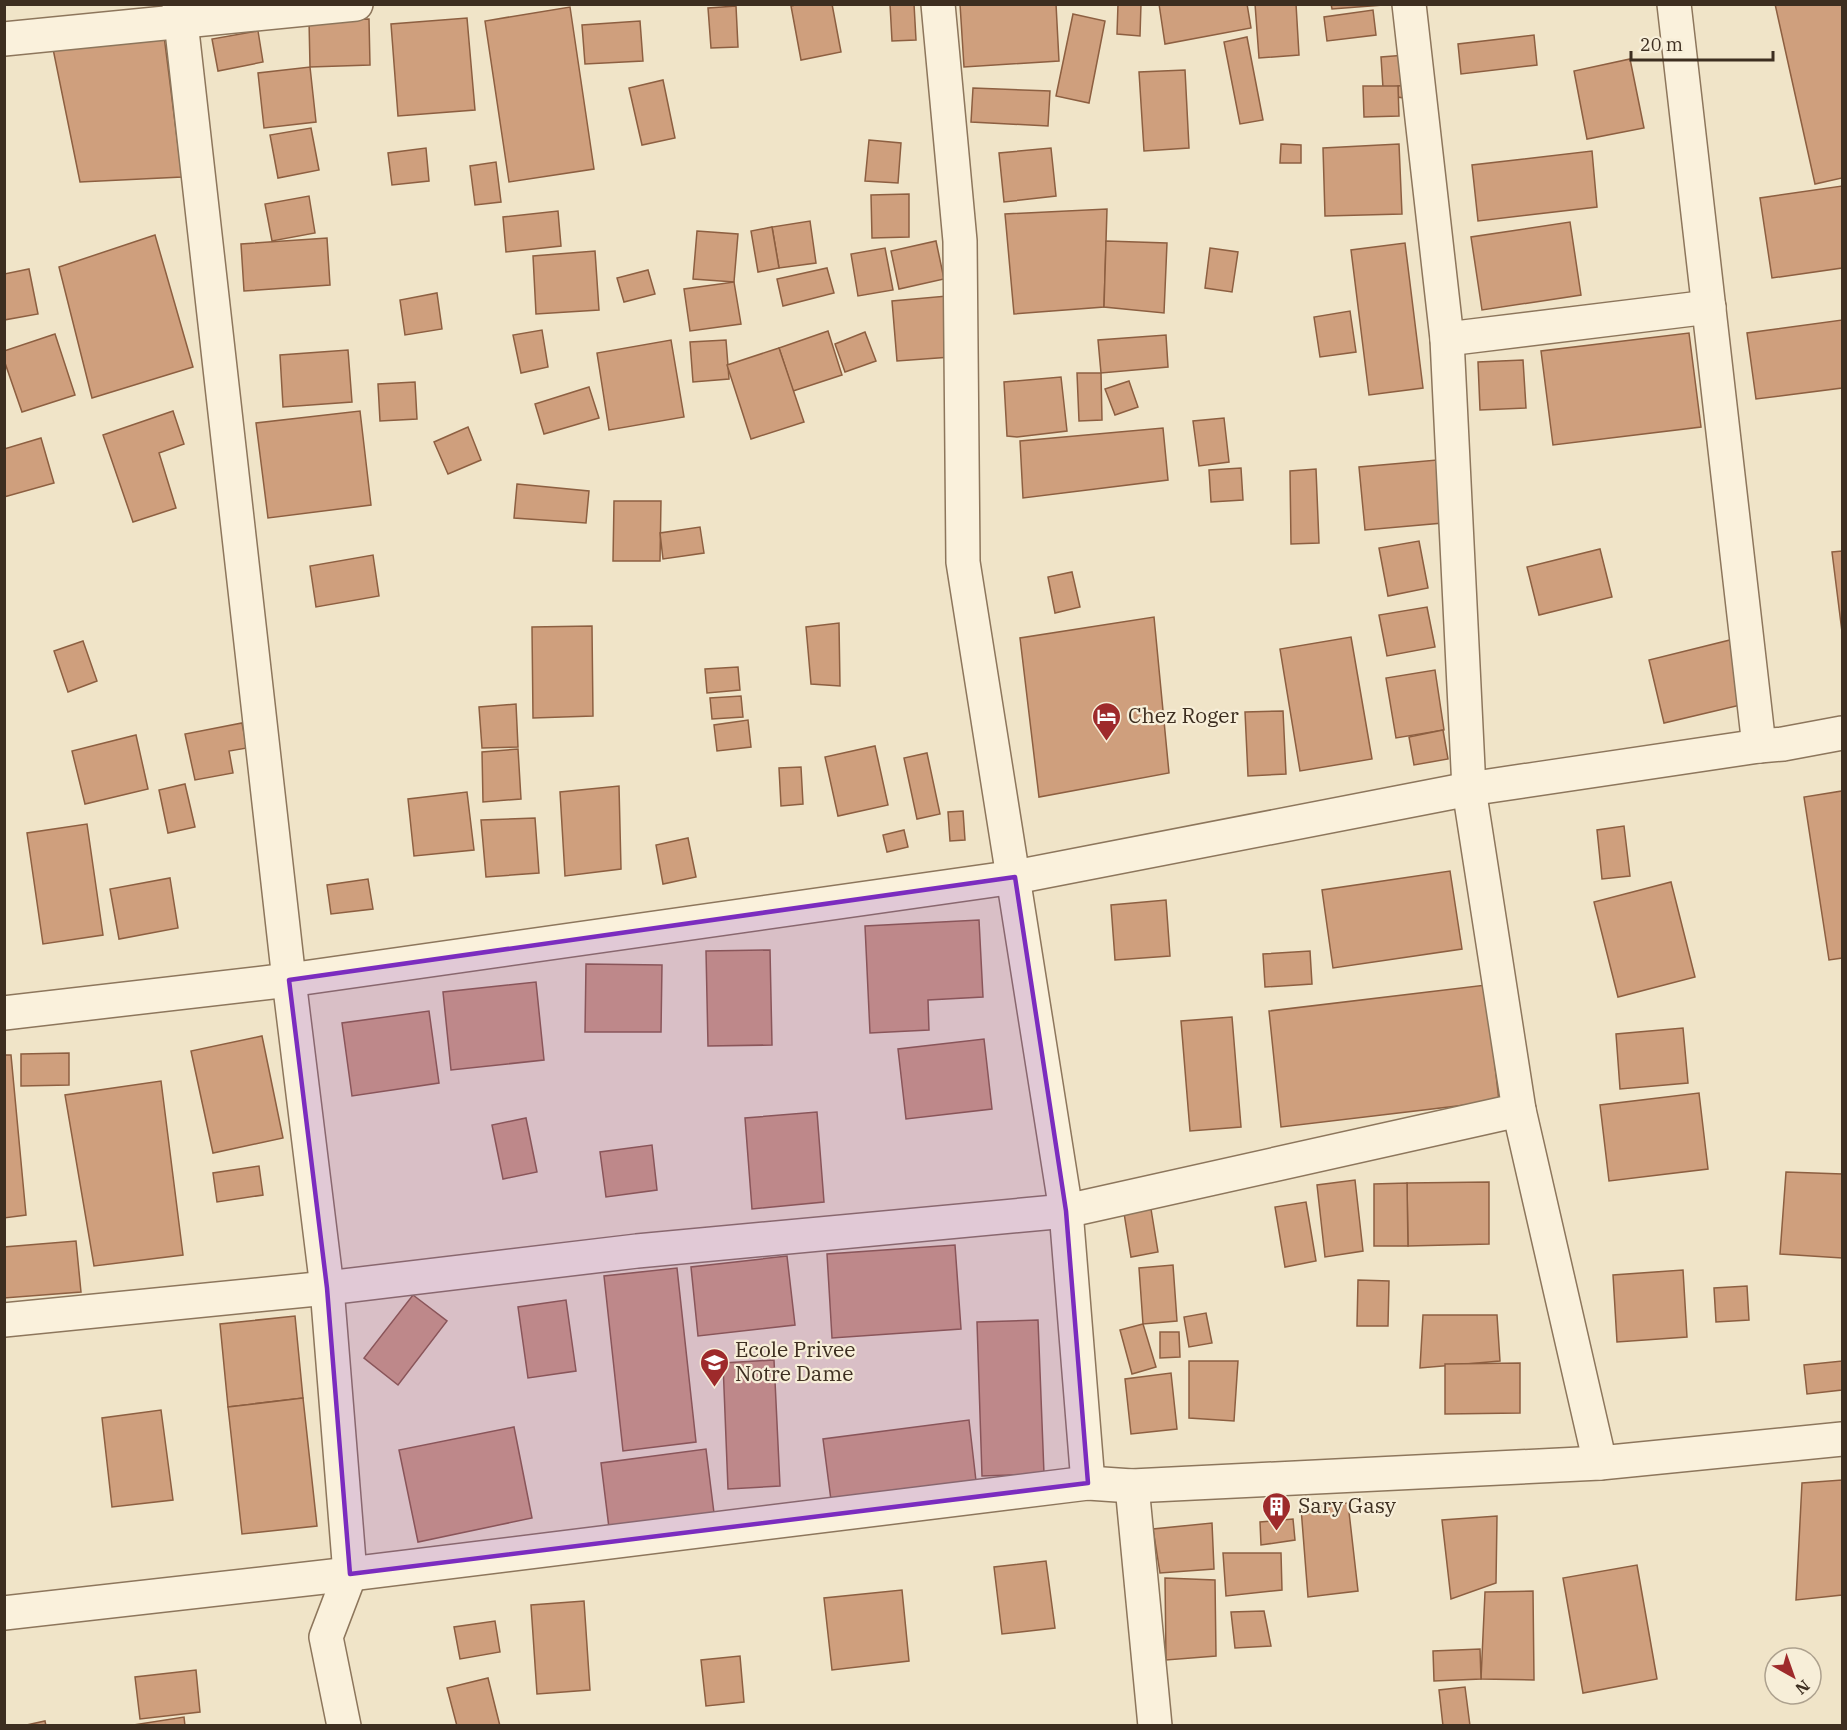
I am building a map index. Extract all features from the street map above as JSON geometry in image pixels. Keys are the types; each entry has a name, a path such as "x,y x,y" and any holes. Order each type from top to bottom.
{"street":[{"path":"4,39 180,13 356,4"},
{"path":"938,4 960,241 963,562 1015,878 1066,1211 1088,1483"},
{"path":"1409,4 1447,339 1468,789 1519,1110 1600,1463"},
{"path":"1674,4 1759,746"},
{"path":"180,13 289,980 327,1288 350,1574 326,1637 344,1725"},
{"path":"1447,339 1709,307"},
{"path":"4,1013 289,980 1015,878 1468,789 1783,744 1842,733"},
{"path":"4,1320 327,1288 637,1251 1066,1211 1519,1110"},
{"path":"4,1613 350,1574 1088,1483 1132,1486 1600,1463 1842,1439"},
{"path":"1132,1486 1155,1725"}],"highlighted area":[{"path":"1015,877 1066,1211 1088,1483 350,1574 327,1288 289,980"}],"building":[{"path":"832,4 841,52 801,60 791,6"},
{"path":"890,4 914,4 916,40 892,41"},
{"path":"960,4 1056,4 1059,61 964,67"},
{"path":"1118,4 1141,4 1140,36 1117,34"},
{"path":"1159,4 1247,4 1251,28 1165,44"},
{"path":"1255,4 1296,4 1299,55 1259,58"},
{"path":"1331,4 1383,4 1383,5 1332,9"},
{"path":"1775,4 1842,4 1842,178 1815,184"},
{"path":"736,6 738,47 711,48 708,8"},
{"path":"570,7 594,169 509,182 485,21"},
{"path":"1373,10 1376,35 1327,41 1324,17"},
{"path":"1073,14 1105,21 1089,103 1056,96"},
{"path":"467,18 475,110 398,116 391,24"},
{"path":"369,19 370,65 310,67 309,20"},
{"path":"640,21 643,61 585,64 582,25"},
{"path":"258,31 263,62 218,71 212,39"},
{"path":"1534,35 1537,65 1461,74 1458,44"},
{"path":"164,36 182,177 80,182 52,44"},
{"path":"1247,37 1263,120 1240,124 1224,42"},
{"path":"1406,55 1409,85 1383,88 1381,57"},
{"path":"1630,59 1644,128 1587,139 1574,71"},
{"path":"310,67 316,122 264,128 258,73"},
{"path":"1185,70 1189,148 1144,151 1139,72"},
{"path":"663,80 675,138 642,145 629,88"},
{"path":"1409,85 1413,99 1397,97 1398,86"},
{"path":"1363,86 1398,86 1399,116 1364,117"},
{"path":"973,88 1050,91 1048,126 971,122"},
{"path":"311,128 319,170 278,178 270,135"},
{"path":"869,140 901,143 898,183 865,181"},
{"path":"1281,144 1301,145 1301,163 1280,163"},
{"path":"1399,144 1402,214 1325,216 1323,148"},
{"path":"426,148 429,181 392,185 388,153"},
{"path":"1051,148 1056,196 1004,202 999,153"},
{"path":"1592,151 1597,207 1478,221 1472,165"},
{"path":"496,162 501,202 475,205 470,166"},
{"path":"1842,186 1842,268 1772,278 1760,198"},
{"path":"909,194 909,237 872,238 871,195"},
{"path":"309,196 315,233 272,241 265,204"},
{"path":"1107,209 1104,307 1014,314 1005,214"},
{"path":"558,211 561,246 506,252 503,217"},
{"path":"810,221 816,263 779,268 772,227"},
{"path":"1570,222 1581,295 1482,310 1471,237"},
{"path":"772,227 779,268 758,272 751,231"},
{"path":"697,231 738,234 734,282 693,279"},
{"path":"155,235 193,367 92,398 59,267"},
{"path":"327,238 330,285 244,291 241,244"},
{"path":"936,241 944,279 899,289 891,251"},
{"path":"1106,241 1167,243 1164,313 1104,307"},
{"path":"1405,243 1423,388 1369,395 1351,250"},
{"path":"885,248 893,290 858,296 851,254"},
{"path":"1210,248 1238,252 1232,292 1205,288"},
{"path":"595,251 599,310 536,314 533,256"},
{"path":"827,268 834,293 783,306 777,279"},
{"path":"29,269 38,314 4,320 4,274"},
{"path":"648,270 655,294 624,302 617,278"},
{"path":"734,282 741,324 690,331 684,289"},
{"path":"437,293 442,329 405,335 400,300"},
{"path":"947,296 951,357 897,361 892,301"},
{"path":"1350,311 1356,352 1320,357 1314,317"},
{"path":"1842,320 1842,388 1756,399 1747,333"},
{"path":"542,330 548,367 521,373 513,335"},
{"path":"828,331 842,375 793,391 779,348"},
{"path":"865,332 876,361 845,372 835,344"},
{"path":"1689,333 1701,427 1553,445 1541,351"},
{"path":"55,334 75,395 22,412 4,360 4,351"},
{"path":"1166,335 1168,367 1101,373 1098,340"},
{"path":"671,340 684,417 609,430 597,353"},
{"path":"726,340 729,379 693,382 690,342"},
{"path":"779,348 804,422 751,439 727,365"},
{"path":"348,350 352,402 283,407 280,355"},
{"path":"1523,360 1526,408 1480,410 1478,362"},
{"path":"1077,373 1101,373 1102,420 1079,421"},
{"path":"1061,377 1067,431 1017,437 1007,436 1004,382"},
{"path":"1129,381 1138,407 1115,415 1105,389"},
{"path":"415,382 417,419 380,421 378,384"},
{"path":"589,387 599,418 544,434 535,404"},
{"path":"173,411 184,444 159,453 176,508 133,522 103,435"},
{"path":"360,411 371,505 268,518 256,423"},
{"path":"1224,418 1229,462 1199,466 1193,421"},
{"path":"468,427 481,460 448,474 434,442"},
{"path":"1163,428 1168,480 1023,498 1020,441"},
{"path":"41,438 54,483 4,497 4,449"},
{"path":"1437,460 1443,523 1365,530 1359,467"},
{"path":"1241,468 1243,500 1211,502 1209,470"},
{"path":"1316,469 1319,543 1291,544 1290,471"},
{"path":"517,484 589,491 586,523 514,518"},
{"path":"614,501 661,501 660,561 613,561"},
{"path":"700,527 704,553 663,559 660,533"},
{"path":"1419,541 1428,588 1388,596 1379,548"},
{"path":"1600,549 1612,597 1539,615 1527,567"},
{"path":"1842,551 1842,632 1832,552"},
{"path":"373,555 379,596 316,607 310,566"},
{"path":"1072,572 1080,607 1055,613 1048,577"},
{"path":"1427,607 1435,647 1387,656 1379,615"},
{"path":"1154,617 1169,773 1039,797 1020,638"},
{"path":"839,623 840,686 811,684 806,627"},
{"path":"592,626 593,716 533,718 532,627"},
{"path":"1351,637 1372,759 1300,771 1280,649"},
{"path":"1734,639 1749,703 1664,723 1649,660"},
{"path":"83,641 97,681 68,692 54,651"},
{"path":"738,667 740,690 707,693 705,669"},
{"path":"1435,670 1444,730 1396,738 1386,678"},
{"path":"741,696 743,717 712,719 710,698"},
{"path":"516,704 518,747 482,748 479,707"},
{"path":"1283,711 1286,774 1248,776 1245,712"},
{"path":"748,720 751,747 717,751 714,725"},
{"path":"242,723 247,748 229,751 233,773 195,780 185,734"},
{"path":"1443,730 1448,759 1414,765 1409,737"},
{"path":"136,735 148,789 85,804 72,751"},
{"path":"875,746 888,805 838,816 825,757"},
{"path":"518,749 521,799 483,802 482,752"},
{"path":"927,753 940,814 917,819 904,758"},
{"path":"801,767 803,804 781,806 779,768"},
{"path":"185,784 195,827 168,833 159,790"},
{"path":"619,786 621,869 565,876 560,792"},
{"path":"1842,791 1842,958 1829,960 1804,797"},
{"path":"467,792 474,850 414,856 408,799"},
{"path":"963,811 965,840 950,841 948,812"},
{"path":"535,818 539,873 486,877 481,820"},
{"path":"87,824 103,935 43,944 27,833"},
{"path":"1624,826 1630,876 1602,879 1597,830"},
{"path":"904,830 908,847 887,852 883,835"},
{"path":"688,838 696,877 663,884 656,845"},
{"path":"1450,871 1462,949 1333,968 1322,890"},
{"path":"170,878 178,928 119,939 110,889"},
{"path":"368,879 373,909 331,914 327,885"},
{"path":"1671,882 1695,977 1618,997 1594,902"},
{"path":"1166,900 1170,956 1115,960 1111,905"},
{"path":"979,920 983,997 928,1000 929,1030 870,1033 865,926"},
{"path":"770,950 772,1045 708,1046 706,951"},
{"path":"1310,951 1312,984 1265,987 1263,954"},
{"path":"586,964 662,965 661,1032 585,1032"},
{"path":"536,982 544,1060 451,1070 443,992"},
{"path":"1486,985 1499,1101 1281,1127 1269,1011"},
{"path":"429,1011 439,1083 352,1096 342,1023"},
{"path":"1232,1017 1241,1127 1190,1131 1181,1021"},
{"path":"1683,1028 1688,1083 1620,1089 1616,1034"},
{"path":"262,1036 283,1138 213,1153 191,1051"},
{"path":"984,1039 992,1109 906,1119 898,1049"},
{"path":"69,1053 69,1085 21,1086 21,1054"},
{"path":"4,1055 11,1055 26,1215 4,1218"},
{"path":"161,1081 183,1255 94,1266 65,1095"},
{"path":"1699,1093 1708,1169 1609,1181 1600,1105"},
{"path":"817,1112 824,1202 752,1209 745,1118"},
{"path":"526,1118 537,1172 503,1179 492,1125"},
{"path":"652,1145 657,1190 606,1197 600,1152"},
{"path":"259,1166 263,1195 217,1202 213,1173"},
{"path":"1786,1172 1842,1174 1842,1258 1780,1254"},
{"path":"1355,1180 1363,1251 1325,1257 1317,1185"},
{"path":"1489,1182 1489,1244 1408,1246 1407,1183"},
{"path":"1407,1183 1408,1246 1374,1246 1374,1184"},
{"path":"1306,1202 1316,1261 1285,1267 1275,1207"},
{"path":"1151,1209 1158,1252 1131,1257 1124,1213"},
{"path":"76,1241 81,1292 4,1298 4,1247"},
{"path":"955,1245 961,1329 832,1338 827,1254"},
{"path":"787,1256 795,1325 698,1336 691,1267"},
{"path":"1173,1265 1177,1321 1143,1324 1139,1268"},
{"path":"677,1268 696,1442 623,1451 604,1276"},
{"path":"1683,1270 1687,1337 1617,1342 1613,1275"},
{"path":"1358,1280 1389,1281 1388,1326 1357,1326"},
{"path":"1747,1286 1749,1320 1716,1322 1714,1288"},
{"path":"413,1295 447,1321 398,1385 364,1358"},
{"path":"566,1300 576,1371 528,1378 518,1307"},
{"path":"1206,1313 1212,1343 1189,1347 1184,1317"},
{"path":"1423,1315 1497,1315 1500,1361 1420,1368"},
{"path":"295,1316 303,1398 228,1407 220,1324"},
{"path":"1038,1320 1044,1474 982,1476 977,1322"},
{"path":"1143,1324 1156,1367 1132,1374 1120,1330"},
{"path":"1160,1332 1179,1332 1180,1357 1160,1358"},
{"path":"774,1360 780,1486 728,1489 723,1363"},
{"path":"1189,1361 1238,1361 1234,1421 1189,1418"},
{"path":"1842,1361 1842,1390 1807,1394 1804,1365"},
{"path":"1520,1363 1520,1413 1445,1414 1445,1364"},
{"path":"1171,1373 1177,1429 1131,1434 1125,1379"},
{"path":"303,1398 317,1526 242,1534 228,1407"},
{"path":"161,1410 173,1500 112,1507 102,1418"},
{"path":"969,1420 976,1481 831,1500 823,1439"},
{"path":"514,1427 532,1518 418,1542 399,1450"},
{"path":"706,1449 714,1513 609,1528 601,1463"},
{"path":"1842,1480 1842,1595 1796,1600 1802,1483"},
{"path":"1348,1503 1358,1591 1308,1597 1301,1508"},
{"path":"1497,1516 1496,1583 1451,1599 1442,1520"},
{"name":"Sary Gasy","path":"1293,1519 1295,1540 1261,1545 1260,1522"},
{"path":"1212,1523 1214,1569 1160,1573 1153,1529"},
{"path":"1223,1553 1281,1553 1282,1590 1226,1596"},
{"path":"1046,1561 1055,1628 1002,1634 994,1567"},
{"path":"1637,1565 1657,1679 1583,1693 1563,1578"},
{"path":"1165,1578 1215,1580 1216,1656 1166,1660"},
{"path":"902,1590 909,1661 832,1670 824,1598"},
{"path":"1533,1591 1534,1680 1481,1679 1485,1592"},
{"path":"584,1601 590,1690 537,1694 531,1605"},
{"path":"1264,1611 1271,1646 1235,1648 1231,1612"},
{"path":"495,1621 500,1652 460,1659 454,1627"},
{"path":"1480,1649 1481,1679 1434,1681 1433,1651"},
{"path":"740,1656 744,1702 706,1706 701,1660"},
{"path":"196,1670 200,1712 140,1719 135,1677"},
{"path":"488,1678 500,1726 457,1726 447,1688"},
{"path":"1465,1687 1470,1726 1443,1726 1439,1690"},
{"path":"184,1717 185,1726 127,1726"},
{"path":"45,1721 46,1726 22,1726"}],"place":[{"name":"Chez Roger","path":"1107,742"},
{"name":"Ecole Privee Notre Dame","path":"714,1388"},
{"name":"Sary Gasy","path":"1277,1532"}]}
